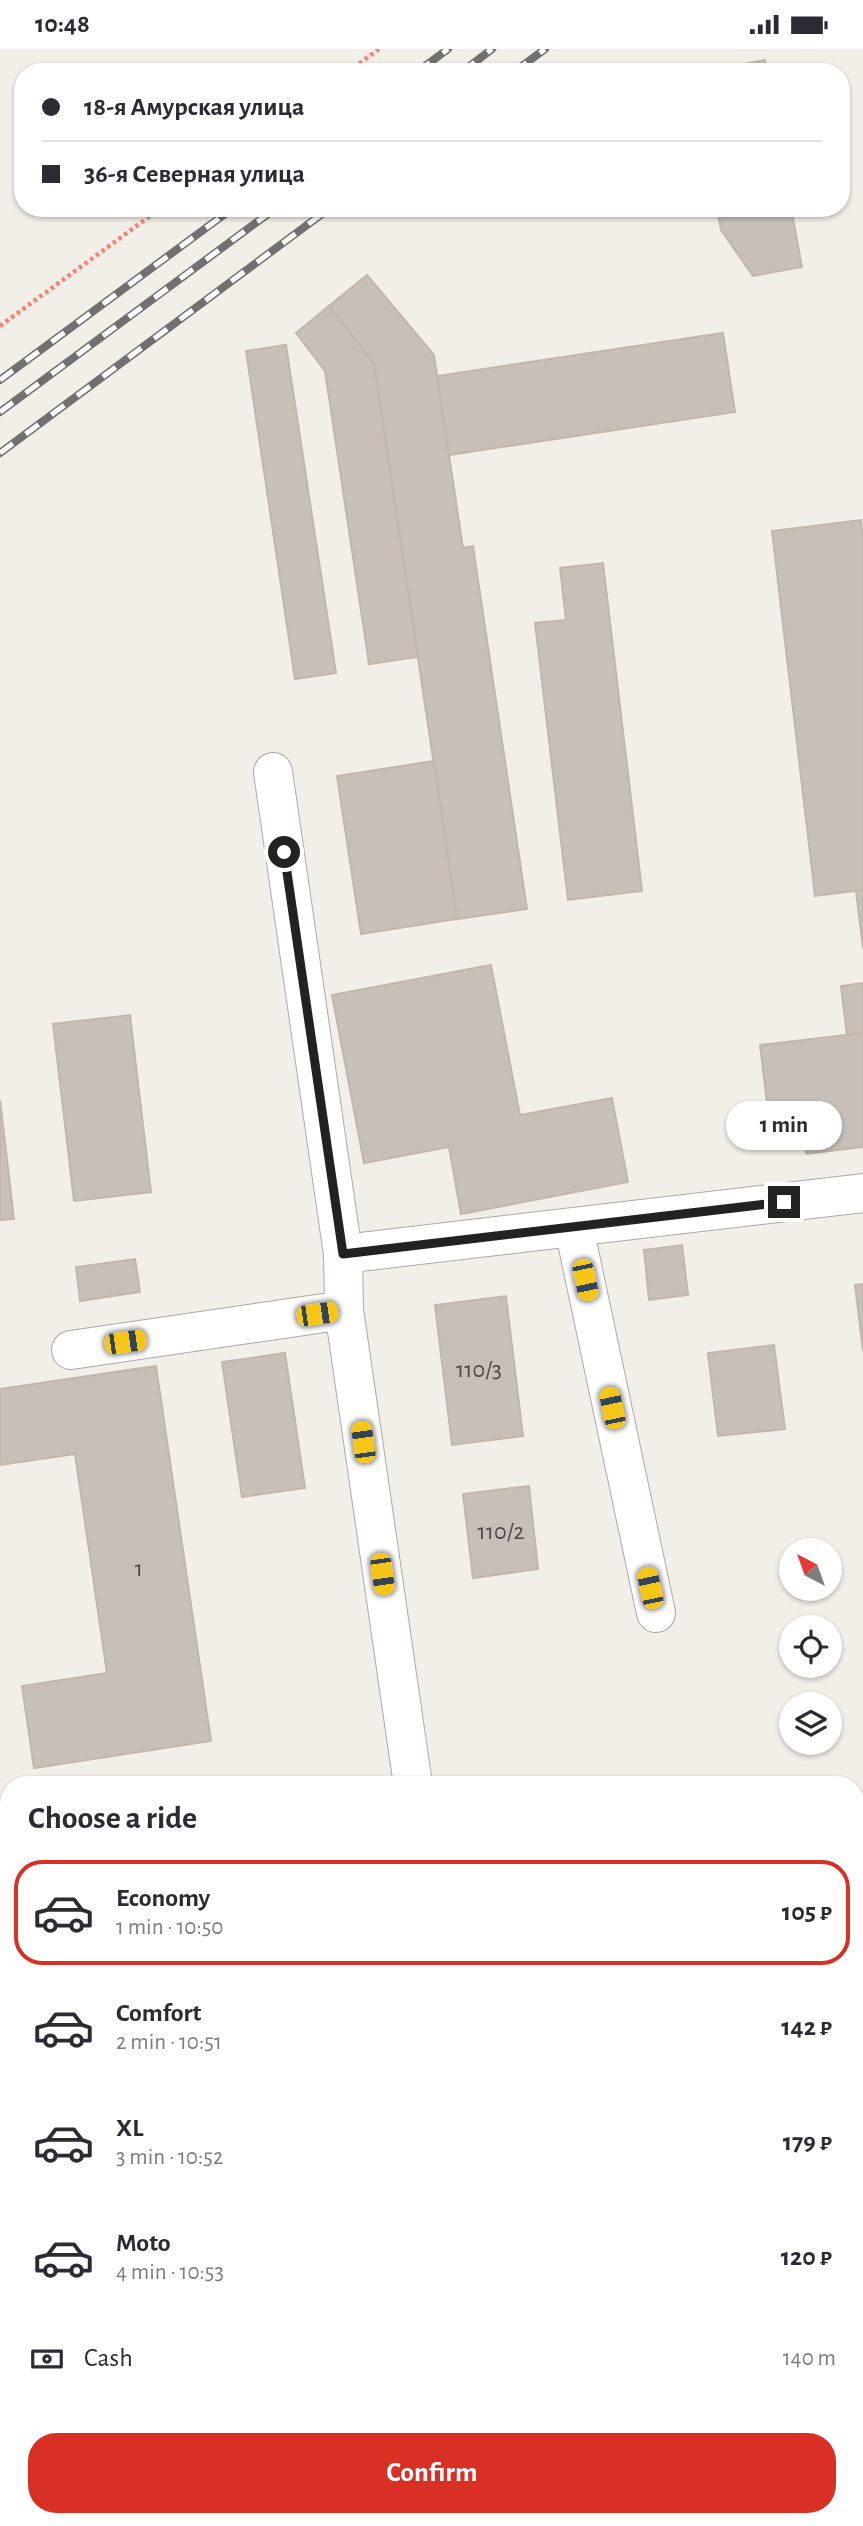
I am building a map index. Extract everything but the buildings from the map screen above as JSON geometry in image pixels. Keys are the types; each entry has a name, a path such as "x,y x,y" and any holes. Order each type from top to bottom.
{"street":[{"path":"273,772 343,1254 344,1310 412,1776"},
{"path":"343,1254 574,1229 863,1192"},
{"path":"574,1229 656,1613"},
{"path":"71,1350 344,1310"}],"path":[{"path":"360,63 379,49"},
{"path":"0,326 149,217"}],"railway":[{"path":"429,63 448,49"},
{"path":"474,63 492,49"},
{"path":"526,63 545,49"},
{"path":"0,380 221,217"},
{"path":"0,412 264,217"},
{"path":"0,453 318,217"}],"route":[{"path":"284,852 343,1254 574,1229 784,1202"}]}
